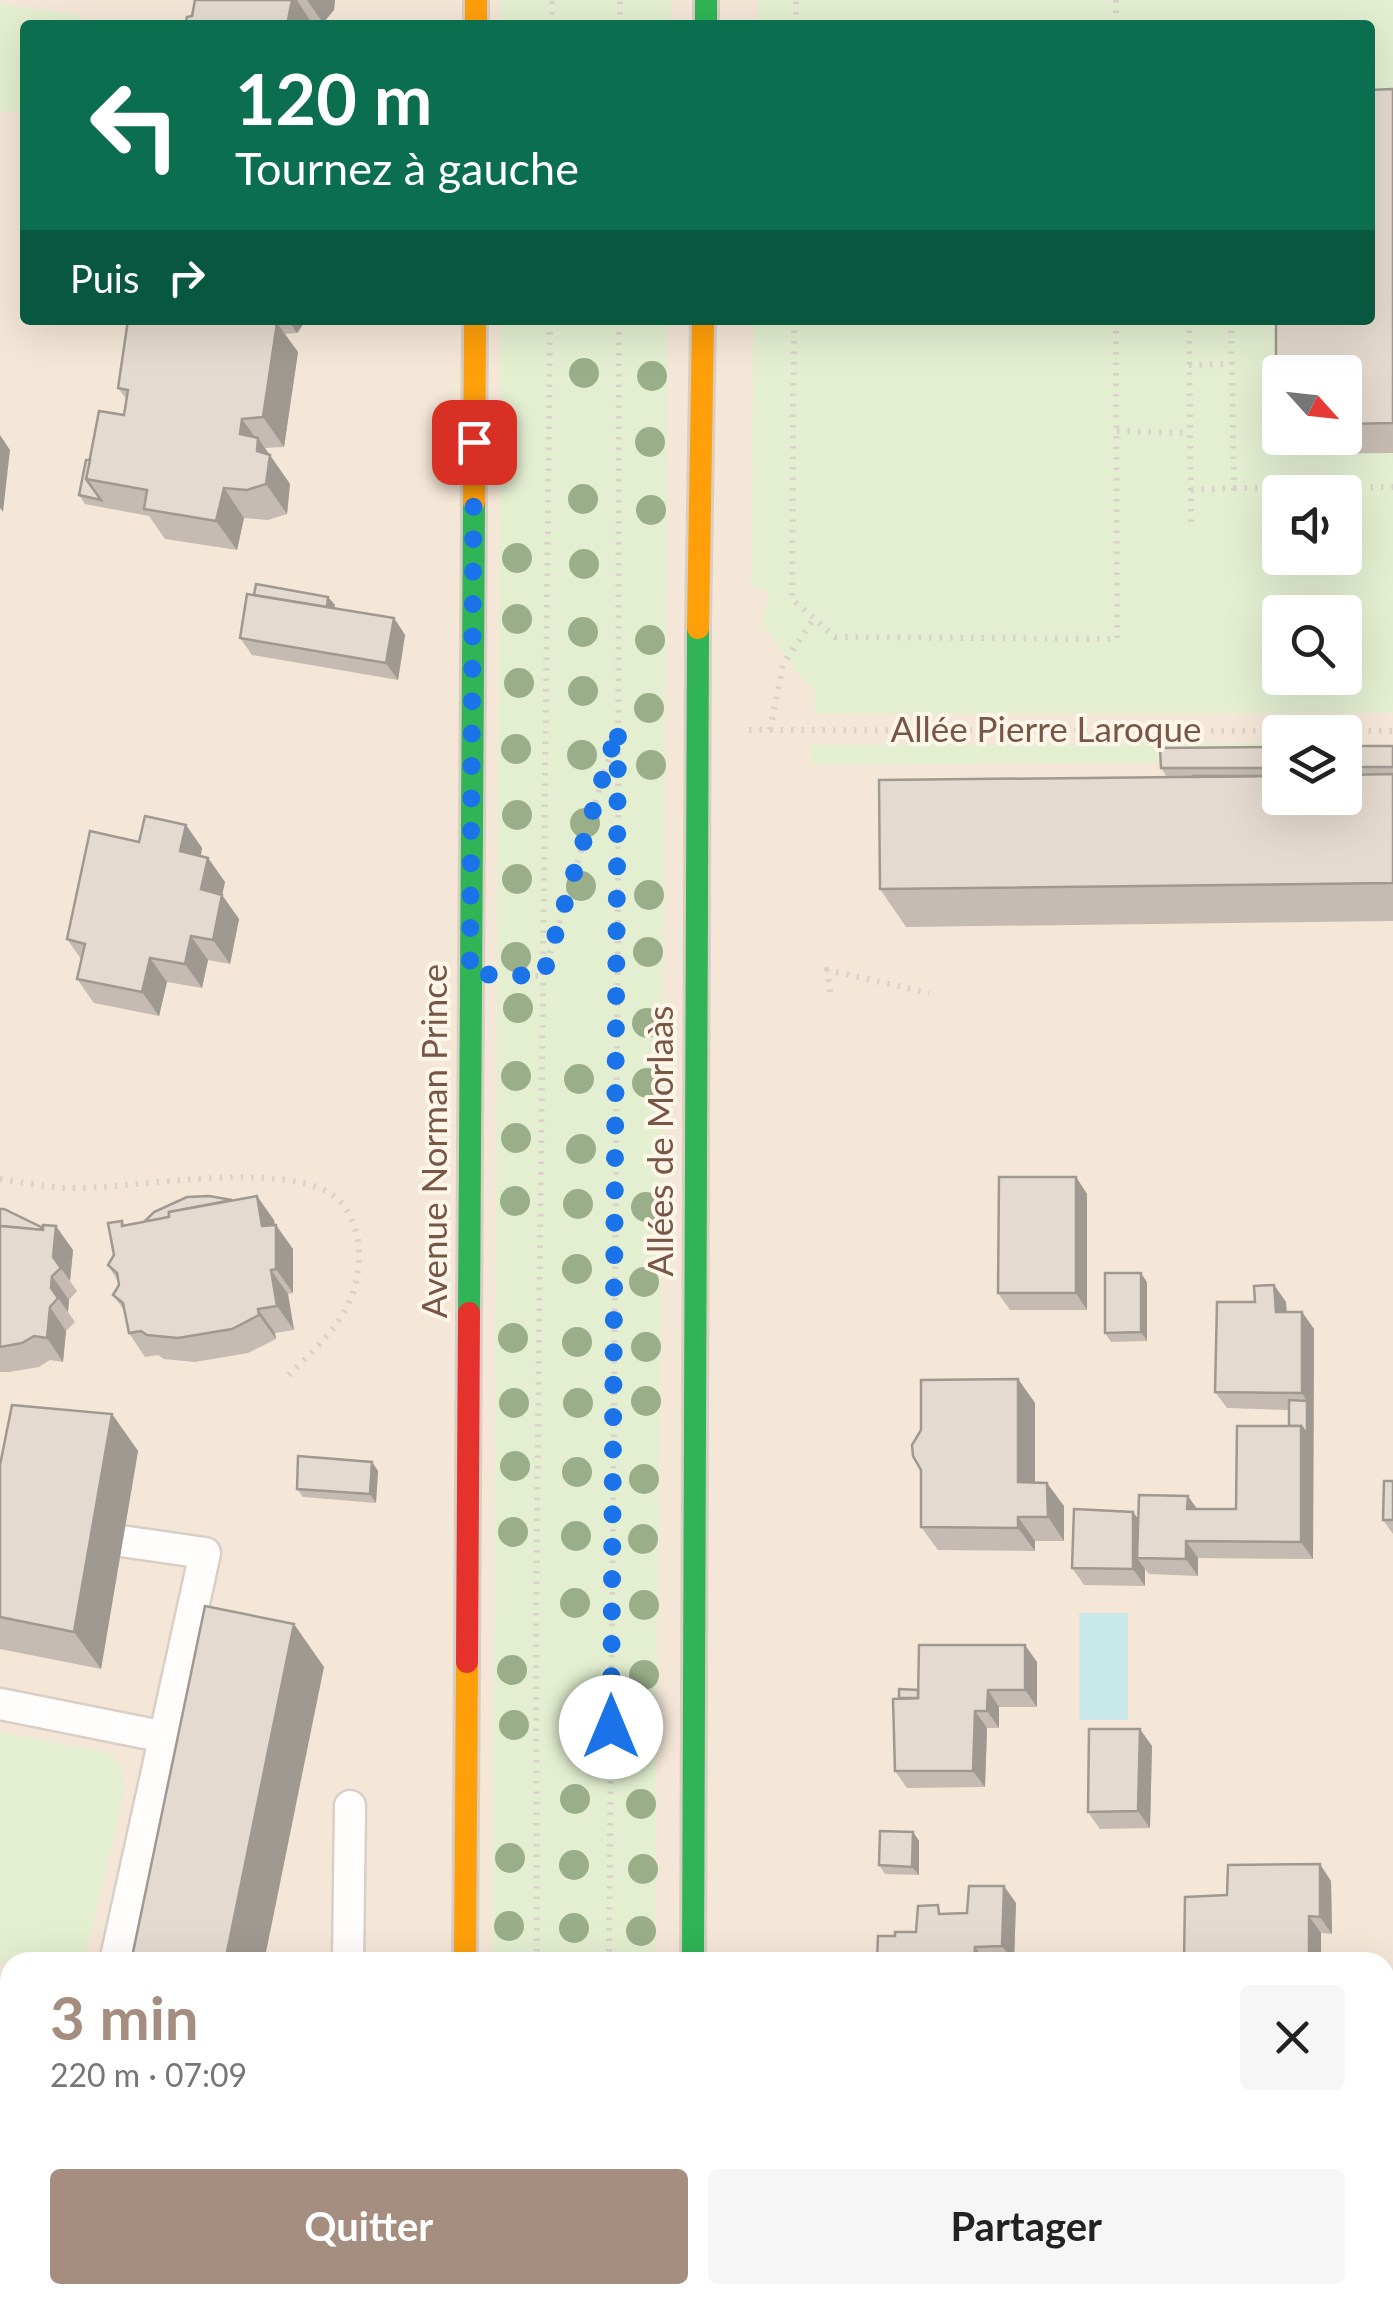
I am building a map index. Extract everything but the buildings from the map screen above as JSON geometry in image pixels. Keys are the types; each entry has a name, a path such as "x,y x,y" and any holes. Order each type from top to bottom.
{"street":[{"name":"Avenue Norman Prince","path":"465,1952 475,325"},
{"name":"Allées de Morlaàs","path":"693,1952 696,766 703,325"}],"lane":[{"path":"117,1952 206,1553 121,1541"},
{"path":"0,1704 165,1737"},
{"path":"348,1952 350,1806"}],"path":[{"path":"538,1952 536,1624 550,325"},
{"name":"Allées de Morlaàs","path":"608,1952 619,325"},
{"path":"794,325 792,599 835,638 1117,639 1116,325"},
{"path":"1189,325 1192,522"},
{"path":"1231,325 1234,488"},
{"path":"1189,365 1231,364"},
{"path":"1117,432 1190,433"},
{"path":"1191,490 1393,488"},
{"path":"770,730 783,664 814,619"},
{"path":"543,976 618,727"},
{"name":"Allée Pierre Laroque","path":"699,730 1393,730"},
{"path":"830,992 827,970 929,993"},
{"path":"470,974 543,976"},
{"path":"0,1180 68,1188 260,1176 308,1184 339,1200 356,1230 360,1267 354,1297 334,1329 284,1382"}],"shaded area":[{"path":"0,0 1393,0 1393,1952 0,1952"}],"green space":[{"path":"501,0 671,0 671,20 501,20"},
{"path":"758,0 1393,0 1393,713 815,714 814,688 799,675 763,625 769,593 751,585 754,325 1375,325 1375,20 757,20"},
{"path":"0,4 81,15 80,20 20,20 20,113 0,111"},
{"path":"500,325 668,325 655,1952 493,1952"},
{"path":"1262,743 1262,762 811,765 811,745"},
{"path":"0,1732 110,1753 121,1768 125,1789 86,1952 0,1952"}],"water":[{"path":"1079,1613 1128,1613 1128,1720 1079,1720"}],"traffic: fast":[{"path":"706,0 706,20"},
{"path":"469,1313 474,502"},
{"path":"693,1952 698,628"}],"traffic: slow":[{"path":"476,0 476,20"},
{"path":"474,502 475,325"},
{"path":"698,628 703,325"},
{"path":"465,1952 467,1662"}],"traffic: jam":[{"path":"467,1662 469,1313"}],"route":[{"path":"474,442 470,974 543,976 618,727 611,1727"}]}
